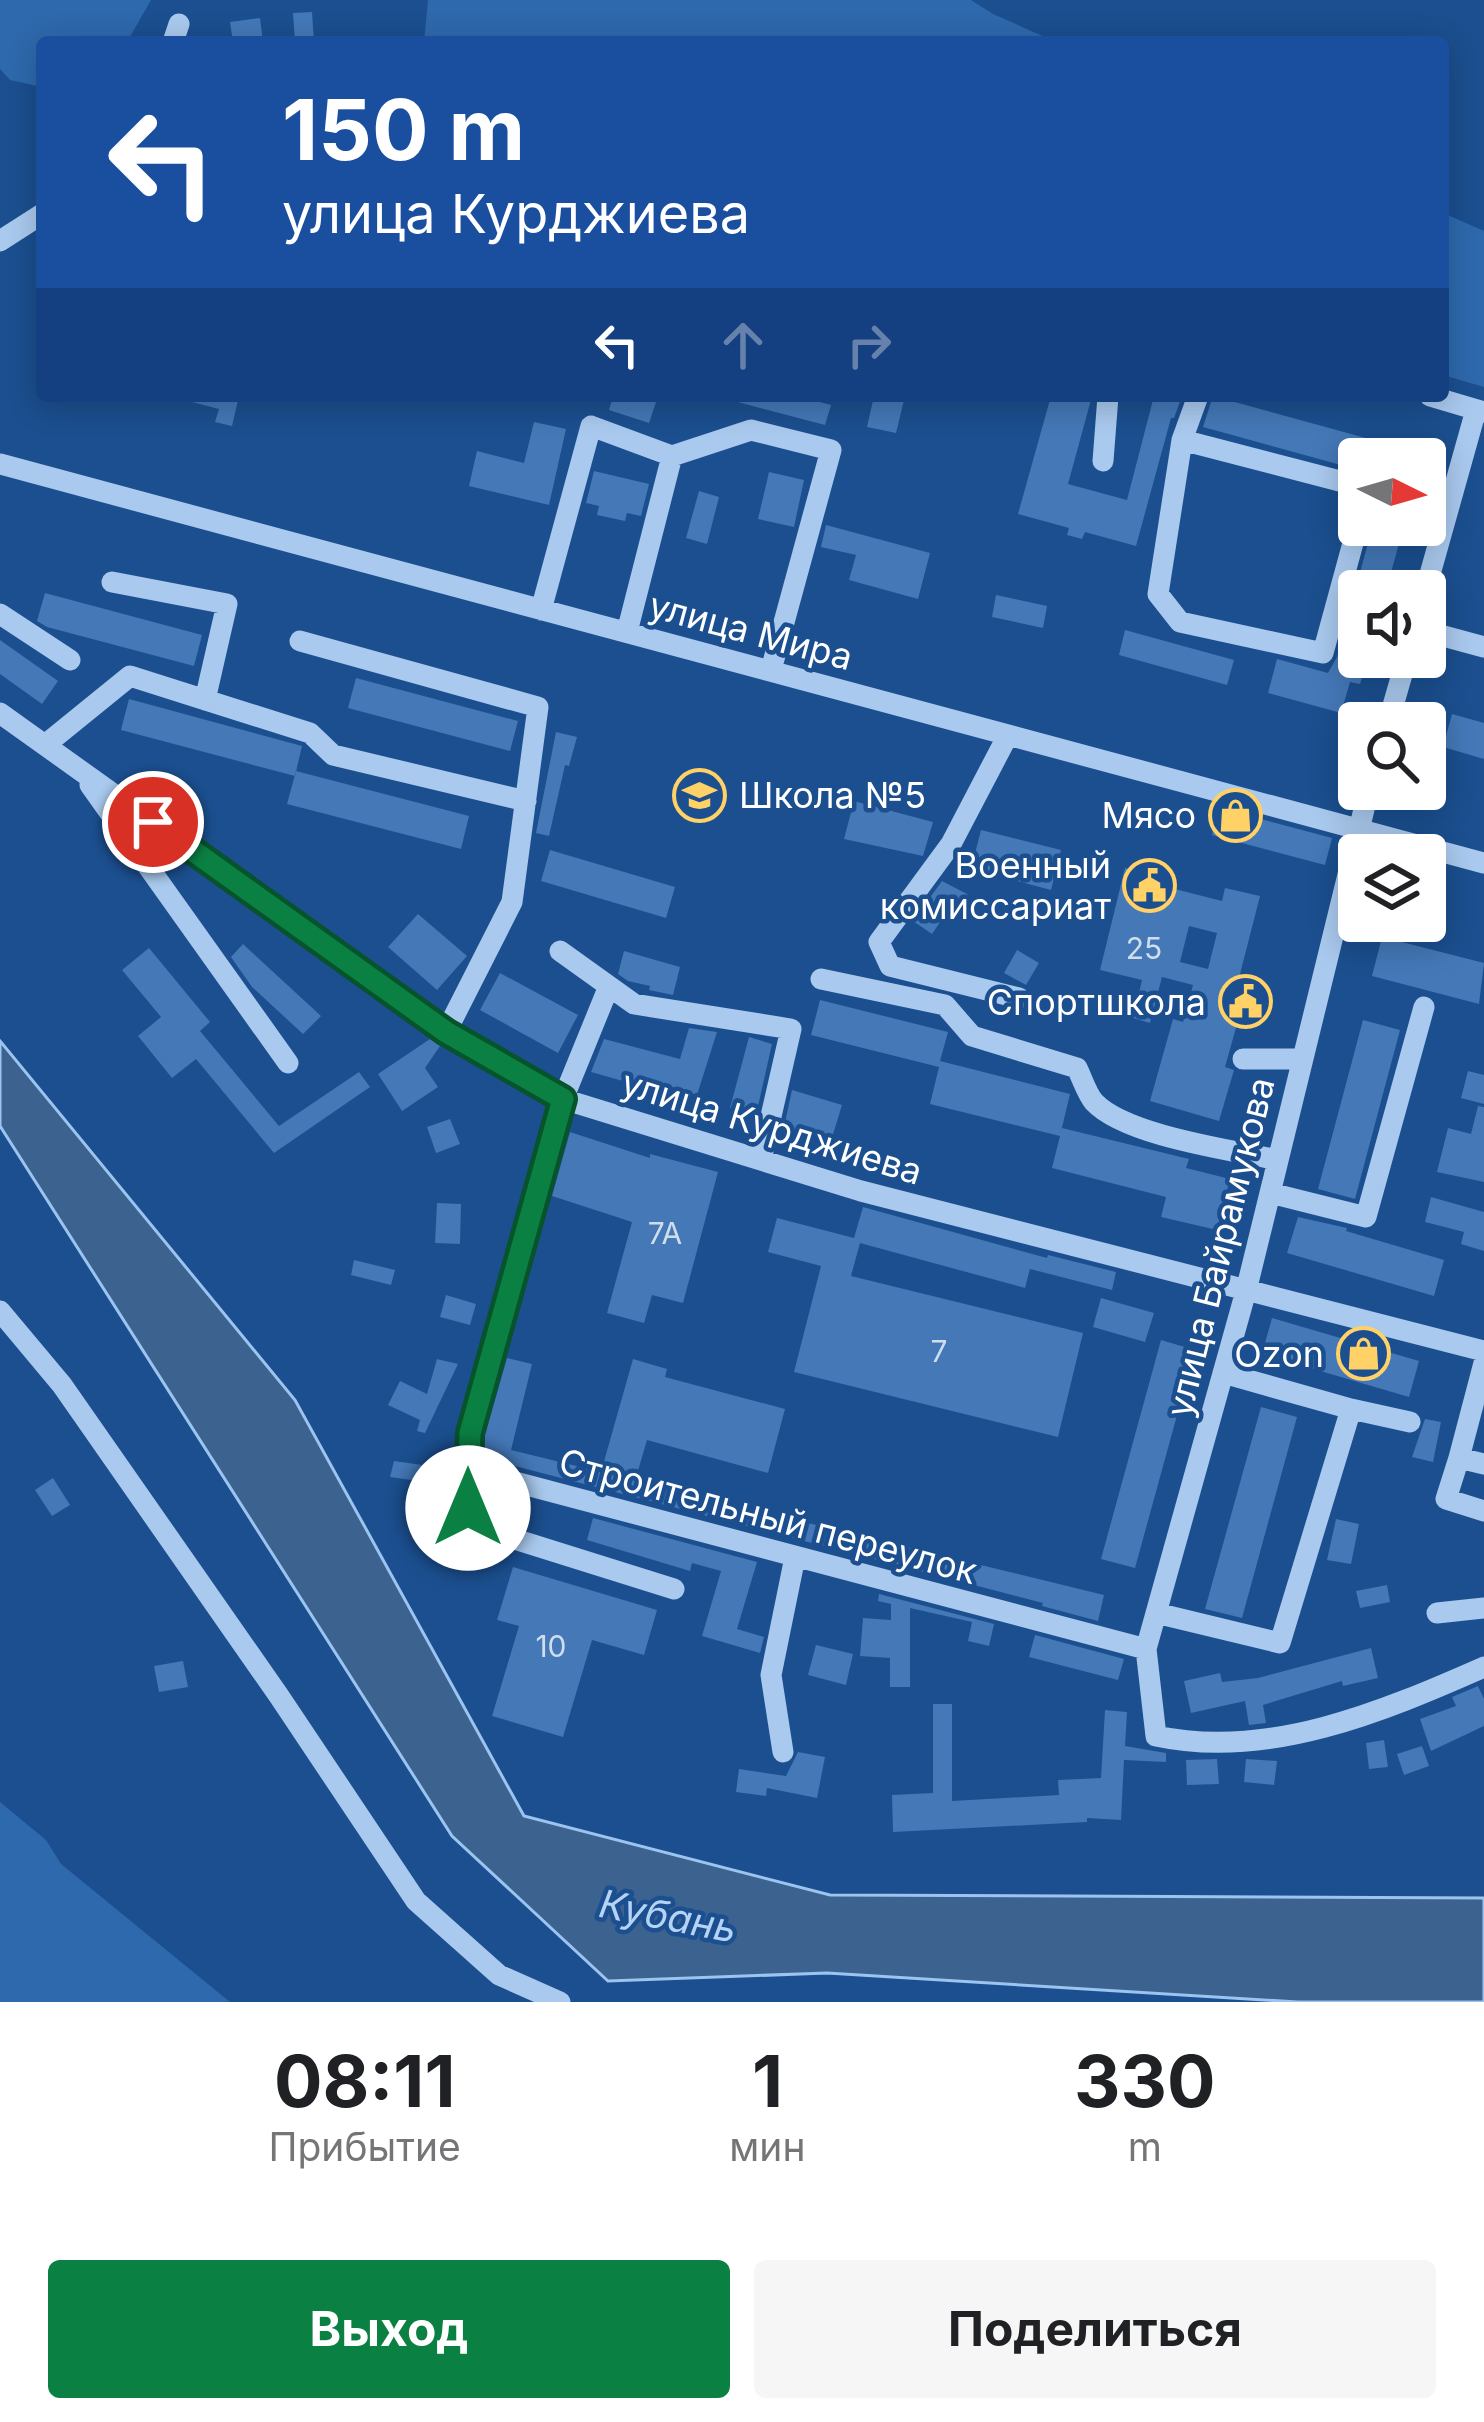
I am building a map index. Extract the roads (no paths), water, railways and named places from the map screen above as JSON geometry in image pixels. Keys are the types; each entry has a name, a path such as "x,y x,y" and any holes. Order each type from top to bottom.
{"street":[{"path":"0,241 36,218"},
{"path":"1102,461 1107,402"},
{"path":"1196,402 1182,440 1158,594 1180,622 1323,653 1352,546"},
{"path":"1432,570 1480,411 1449,402"},
{"path":"541,610 591,426 672,456 751,430 831,450 771,670"},
{"path":"1182,440 1338,481"},
{"path":"627,632 672,456"},
{"name":"улица Мира","path":"0,464 1484,863"},
{"path":"112,582 227,604 205,700"},
{"path":"0,614 70,660"},
{"path":"1446,636 1484,646"},
{"path":"300,641 538,707 512,902 446,1032"},
{"path":"45,745 130,676 310,733 333,755 526,801"},
{"name":"улица Курджиева","path":"0,713 446,1032 563,1099 861,1191 1484,1351"},
{"path":"1009,735 951,844 879,942 890,966 1019,998"},
{"path":"80,770 288,1064"},
{"name":"улица Байрамукова","path":"1146,1649 1246,1291 1364,810"},
{"path":"560,951 634,1004 790,1029 760,1160"},
{"path":"821,979 945,1005 973,1036 1077,1067 1093,1102 1125,1122 1278,1160"},
{"path":"609,986 563,1099 470,1433 468,1508 486,1530 674,1588"},
{"path":"1270,1193 1366,1217 1424,1007"},
{"path":"1243,1058 1302,1059"},
{"path":"0,1311 76,1405 416,1900 500,1975 560,2002"},
{"path":"1484,1363 1446,1499 1484,1510"},
{"path":"1223,1373 1410,1422"},
{"path":"1156,1613 1280,1643 1351,1408"},
{"path":"1459,1458 1484,1464"},
{"name":"Строительный переулок","path":"466,1469 1146,1649"},
{"path":"783,1752 771,1675 795,1557"},
{"path":"1438,1613 1484,1608"},
{"path":"1146,1649 1156,1736 1198,1745 1266,1741 1401,1703 1484,1667"}],"water":[{"name":"Кубань","path":"0,1041 295,1400 524,1816 830,1895 1484,1898 1484,2002 1298,2002 827,1973 608,1981 452,1836 0,1126"}],"place":[{"name":"Школа №5","path":"700,795"},
{"name":"Мясо","path":"1235,815"},
{"name":"Военный комиссариат","path":"1150,886"},
{"name":"Спортшкола","path":"1245,1002"},
{"name":"Ozon","path":"1363,1354"}]}
